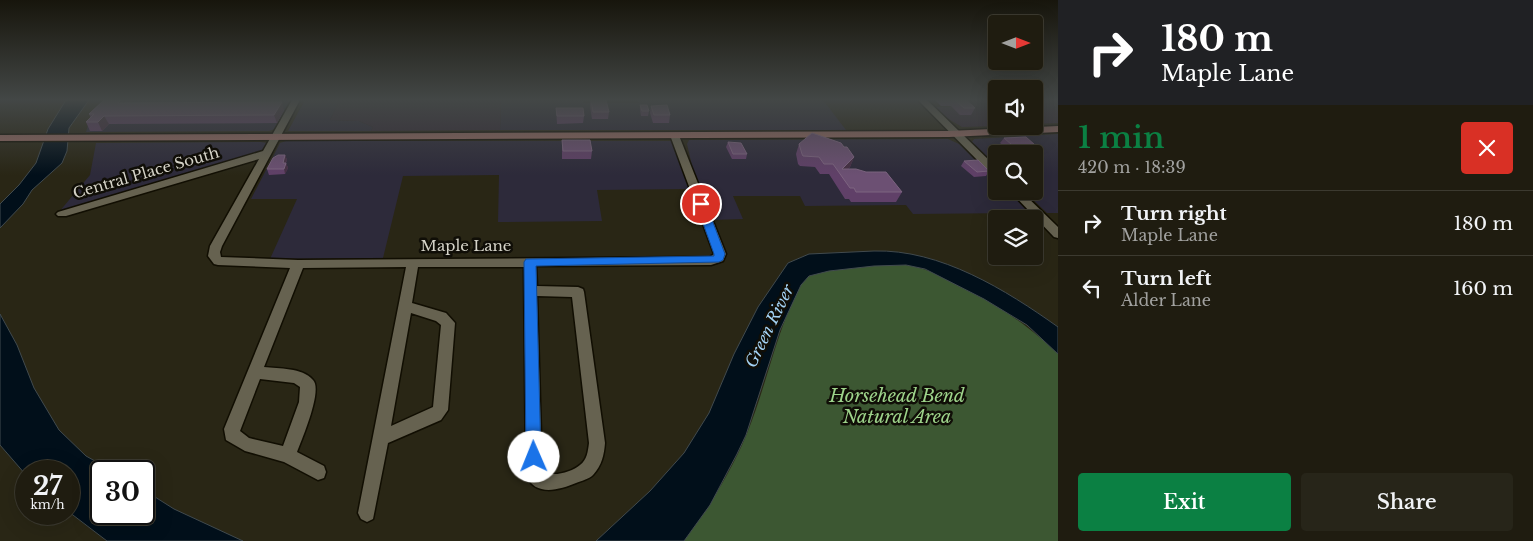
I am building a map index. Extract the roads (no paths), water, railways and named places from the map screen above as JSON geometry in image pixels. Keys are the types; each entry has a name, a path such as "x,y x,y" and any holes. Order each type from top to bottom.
{"main road":[{"path":"0,138 957,134 1058,129"}],"street":[{"path":"267,153 283,125"},
{"path":"948,125 988,165"},
{"name":"Maple Lane","path":"267,153 216,246 214,252 215,258 218,261 231,263 298,264 711,261 719,258 720,254 675,135"},
{"name":"Central Place South","path":"62,214 267,153"},
{"path":"1024,200 1058,234"},
{"path":"367,513 413,262"},
{"path":"530,262 534,475 542,482 556,484 586,471 595,458 597,443 578,292 531,292"},
{"path":"298,264 232,429 232,435 246,444 288,455 318,472"},
{"path":"381,438 435,415 440,410 448,323 441,317 405,306"},
{"path":"255,372 296,377 308,384 305,408 288,455"}],"water":[{"path":"50,125 71,125 69,128 67,151 62,163 32,190 23,204 0,228 0,204 19,185 36,163"},
{"name":"Green River","path":"874,251 899,252 948,264 994,286 1058,327 1058,354 1027,325 984,299 925,269 906,265 874,266 829,271 809,276 801,285 780,330 746,435 710,505 684,541 596,541 650,491 684,453 709,413 734,354 758,307 788,263 809,254"},
{"path":"0,314 17,345 34,388 59,430 86,456 93,460 90,460 90,525 155,525 155,497 174,509 243,541 107,541 80,520 80,460 15,460 15,462 0,445"}],"park label":[{"name":"Horsehead Bend Natural Area","path":"897,406"}]}
